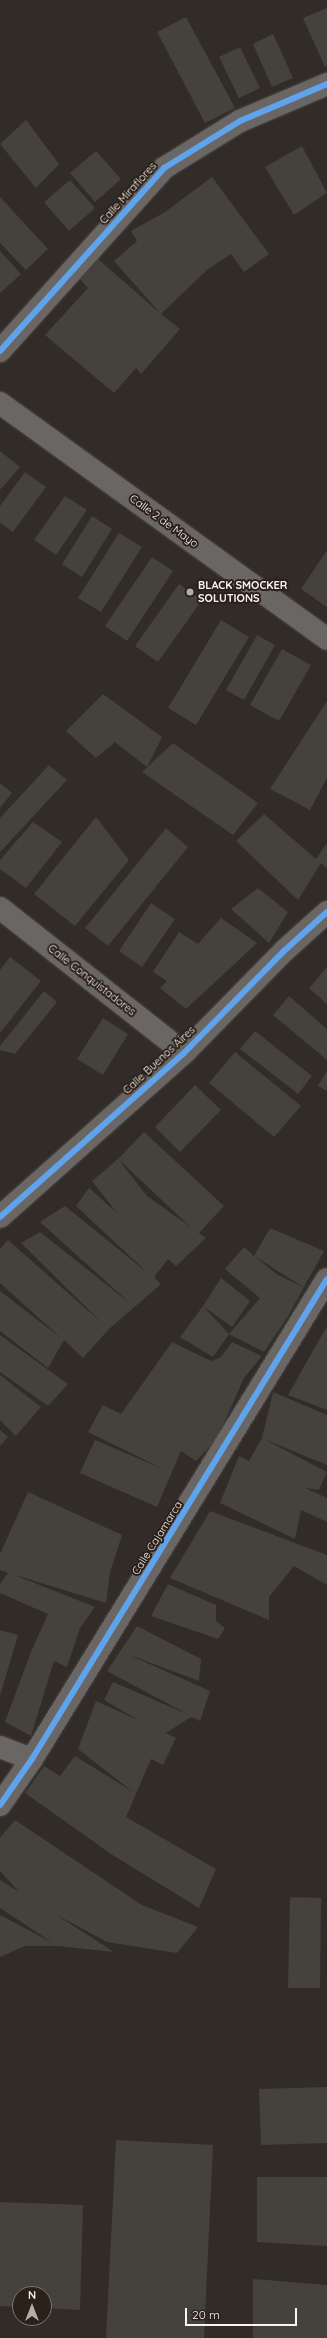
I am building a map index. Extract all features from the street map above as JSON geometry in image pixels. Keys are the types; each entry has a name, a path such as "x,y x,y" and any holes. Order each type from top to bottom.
{"street":[{"name":"Calle Miraflores","path":"0,351 164,168 240,121 327,84"},
{"name":"Calle 2 de Mayo","path":"0,403 327,639"},
{"name":"Calle Conquistadores","path":"0,908 184,1053"},
{"name":"Calle Buenos Aires","path":"0,1217 184,1053 284,951 327,912"},
{"name":"Calle Cajamarca","path":"0,1805 32,1759 327,1279"},
{"path":"0,1747 32,1759"}],"building":[{"path":"327,8 327,66 325,67 303,18"},
{"path":"186,17 235,108 205,123 157,32"},
{"path":"273,34 293,78 272,87 253,44"},
{"path":"240,47 260,88 239,98 219,57"},
{"path":"26,120 59,164 36,188 0,144"},
{"path":"302,146 327,193 294,215 265,167"},
{"path":"96,151 121,179 95,202 70,173"},
{"path":"212,177 269,254 244,272 231,254 208,269 161,314 114,261 137,241 131,231 165,212"},
{"path":"70,180 95,208 69,231 44,202"},
{"path":"0,197 48,249 26,270 0,243"},
{"path":"0,251 21,274 0,293"},
{"path":"98,259 180,329 141,374 136,368 114,393 45,335 88,288 80,279"},
{"path":"0,451 20,467 0,490"},
{"path":"25,472 46,487 13,532 0,523 0,506"},
{"path":"65,496 87,510 56,555 34,540"},
{"path":"92,516 112,529 82,577 62,564"},
{"path":"119,533 142,547 101,612 78,598"},
{"path":"327,550 327,607 301,589"},
{"path":"152,557 173,571 127,641 105,626"},
{"path":"179,584 202,600 158,662 135,646"},
{"path":"221,620 249,637 196,725 168,708"},
{"path":"257,635 275,645 244,700 226,690"},
{"path":"282,649 311,665 279,721 250,705"},
{"path":"103,694 162,737 147,767 115,742 96,758 66,731"},
{"path":"327,701 327,778 310,810 270,789"},
{"path":"173,743 258,803 233,835 142,772"},
{"path":"49,765 67,780 0,852 0,818"},
{"path":"0,783 12,793 0,808"},
{"path":"264,814 316,859 327,843 327,868 321,863 298,900 236,841"},
{"path":"96,817 129,860 75,926 34,894"},
{"path":"33,822 62,842 26,888 0,869 0,860"},
{"path":"166,828 188,847 108,946 85,928"},
{"path":"258,888 288,912 269,943 231,909"},
{"path":"151,903 175,919 142,967 119,951"},
{"path":"221,918 257,943 186,1009 160,988 167,981 153,972 179,932 198,944"},
{"path":"10,957 41,981 0,1033 0,970"},
{"path":"327,967 327,1004 309,988"},
{"path":"44,991 57,1002 15,1054 0,1050 0,1046"},
{"path":"289,996 327,1029 327,1060 273,1015"},
{"path":"103,1018 128,1034 103,1075 77,1059"},
{"path":"255,1031 312,1076 298,1094 240,1049"},
{"path":"235,1052 301,1106 274,1137 209,1083"},
{"path":"327,1071 327,1091 318,1086"},
{"path":"195,1085 221,1110 180,1152 155,1127"},
{"path":"144,1132 224,1206 198,1234 118,1159"},
{"path":"118,1159 147,1196 206,1238 176,1266 168,1259 154,1277 161,1284 109,1329 83,1358 64,1340 48,1368 0,1331 0,1291 61,1338 0,1283 0,1249 8,1240 102,1323 21,1243 40,1232 131,1304 40,1222 65,1206 149,1274 76,1206 89,1188 117,1213 92,1181"},
{"path":"270,1228 324,1251 304,1287 254,1256"},
{"path":"244,1247 278,1275 304,1287 287,1318 264,1352 229,1334 260,1298 225,1269"},
{"path":"221,1278 250,1301 232,1327 203,1306"},
{"path":"203,1306 229,1334 213,1357 180,1337"},
{"path":"327,1326 327,1410 288,1395"},
{"path":"0,1335 68,1384 48,1406 0,1372"},
{"path":"172,1342 211,1361 221,1357 232,1342 262,1356 244,1378 217,1439 196,1461 181,1451 157,1507 80,1473 95,1440 163,1469 88,1432 103,1405 121,1414"},
{"path":"0,1375 41,1407 16,1436 0,1420"},
{"path":"273,1392 327,1415 327,1465 264,1439 327,1472 319,1490 305,1488 327,1498 327,1522 301,1510 295,1539 220,1503 239,1456 249,1461 262,1438"},
{"path":"0,1430 8,1437 0,1446"},
{"path":"28,1492 122,1535 110,1573 106,1603 12,1574 95,1607 80,1628 67,1667 54,1661 31,1736 5,1722 31,1652 48,1614 0,1593 0,1584 8,1573 0,1570 0,1554"},
{"path":"210,1511 327,1555 327,1585 294,1566 269,1597 269,1620 170,1578"},
{"path":"168,1584 216,1605 216,1621 225,1628 218,1639 151,1616"},
{"path":"137,1626 201,1659 199,1681 127,1654 210,1691 200,1721 191,1717 166,1733 176,1738 163,1765 151,1759 126,1817 216,1869 199,1908 111,1854 25,1793 44,1766 60,1776 75,1756 133,1792 78,1749 96,1701 140,1721 104,1700 113,1682 189,1715 107,1671"},
{"path":"0,1630 18,1635 0,1696"},
{"path":"15,1820 142,1905 198,1927 177,1953 107,1942 55,1914 114,1952 59,1946 25,1946 0,1957 0,1915 53,1943 0,1908 0,1880 19,1892 0,1871 0,1838"},
{"path":"290,1897 321,1898 320,1988 288,1988"},
{"path":"327,2087 327,2143 261,2145 259,2089"},
{"path":"116,2140 213,2145 204,2338 106,2338"},
{"path":"257,2177 327,2177 327,2246 257,2242"},
{"path":"0,2202 83,2205 80,2310 52,2308 52,2286 12,2286 12,2307 0,2306"},
{"path":"253,2279 327,2285 327,2338 253,2338"}],"cycle path":[{"path":"0,351 164,168 240,121 327,84"},
{"path":"0,1217 184,1053 284,951 327,912"},
{"path":"0,1805 32,1759 327,1279"}],"place":[{"name":"BLACK SMOCKER SOLUTIONS","path":"190,592"}]}
